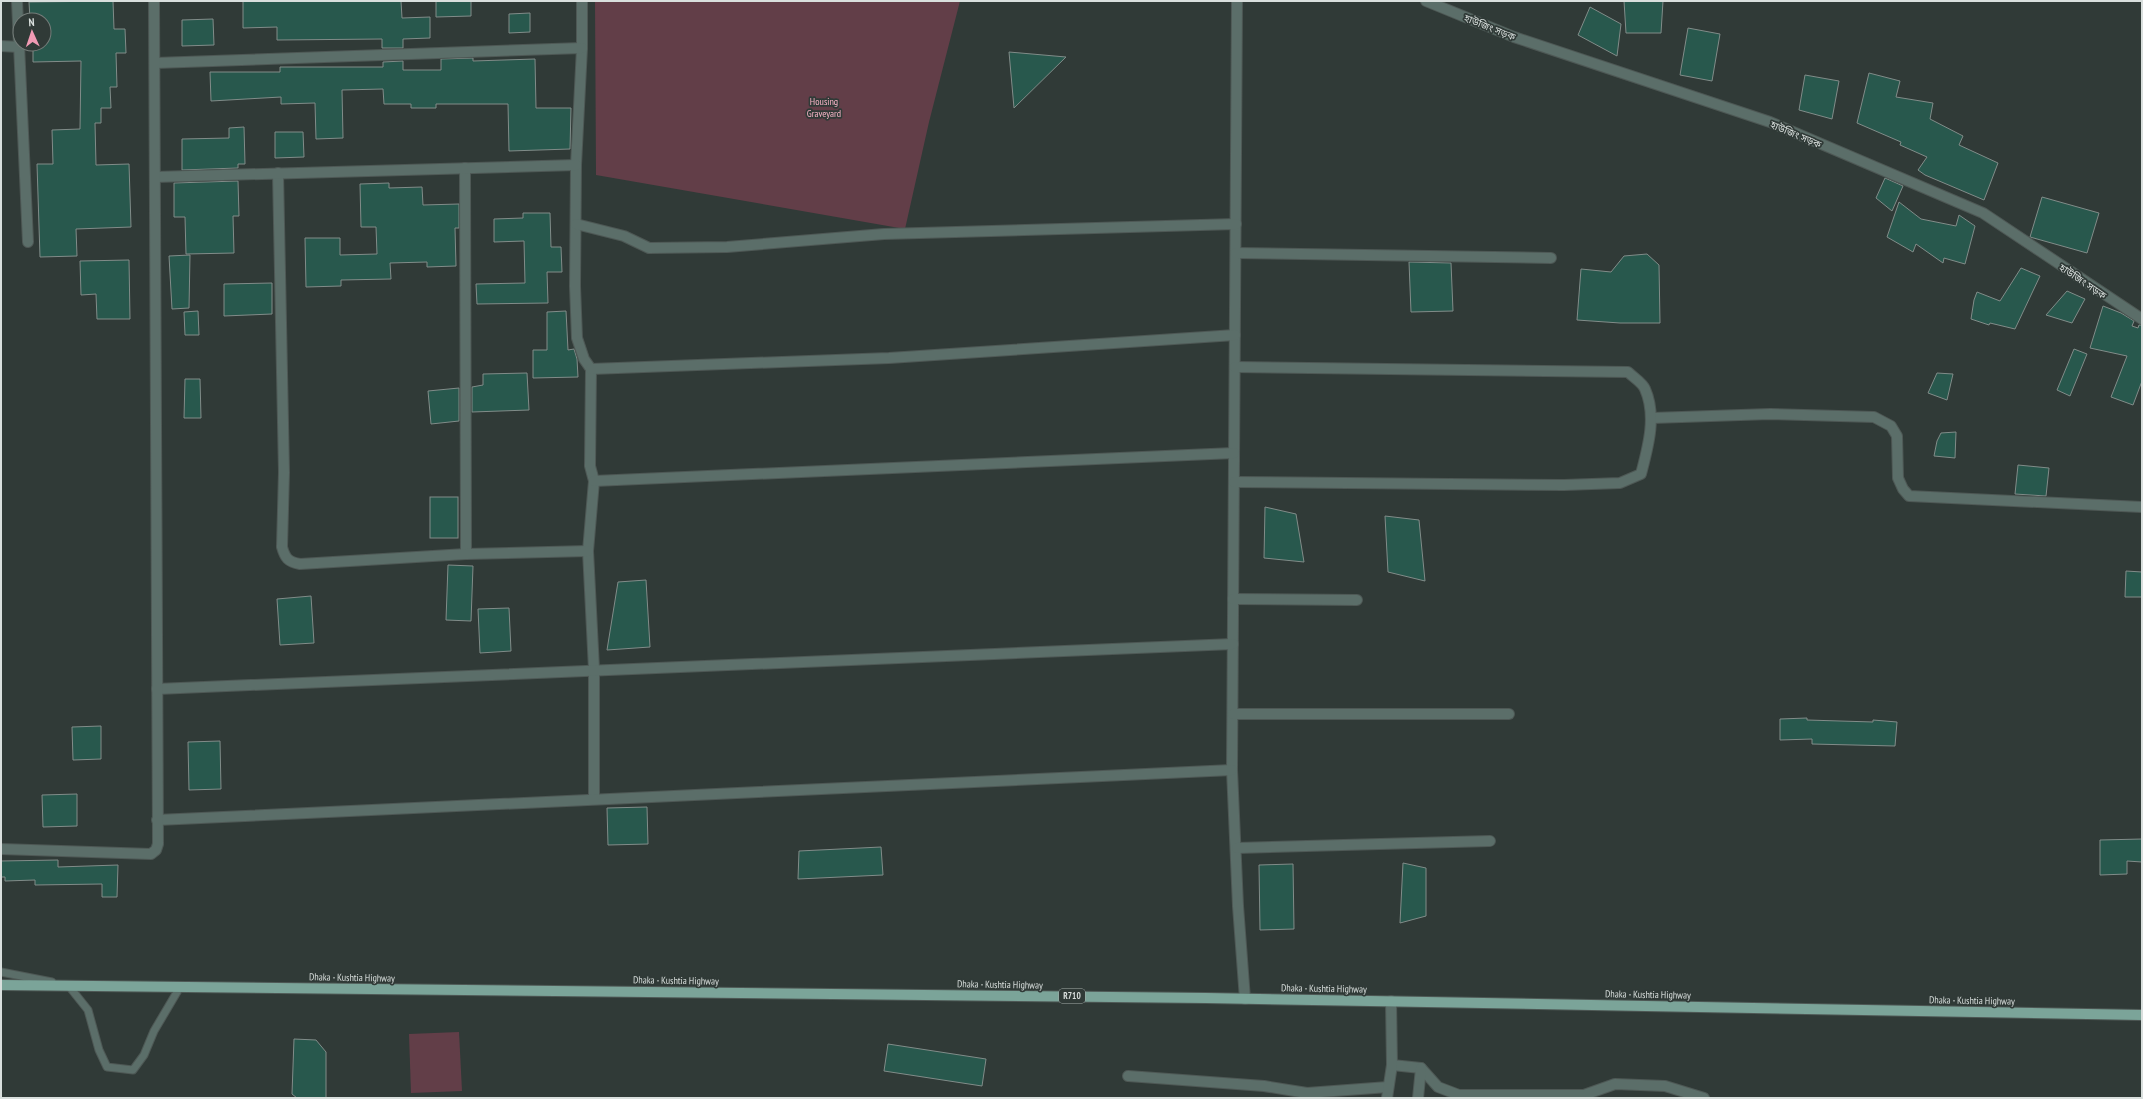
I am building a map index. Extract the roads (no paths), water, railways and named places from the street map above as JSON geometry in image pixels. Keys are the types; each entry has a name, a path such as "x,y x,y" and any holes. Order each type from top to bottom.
{"main road":[{"name":"Dhaka - Kushtia Highway","path":"1,985 1391,1001 2142,1015"}],"street":[{"path":"17,1 17,12"},
{"path":"1,849 151,854 156,850 158,844 154,1"},
{"path":"582,1 582,48 576,165 575,286 577,338 584,359 591,369 590,466 594,481 588,551 594,669 594,799"},
{"path":"1237,1 1232,770 1237,848 1238,906 1245,999"},
{"name":"হাউজিং সড়ক","path":"1426,1 1514,37 1770,122 1983,213 2142,319"},
{"path":"1,46 12,47"},
{"path":"155,63 582,48"},
{"path":"19,52 28,242"},
{"path":"155,177 576,165"},
{"path":"465,168 466,554"},
{"path":"278,174 284,472 282,547 285,557 291,562 300,564 466,554 588,551"},
{"path":"576,224 624,236 649,248 657,248 726,247 884,234 1236,224"},
{"path":"1236,253 1552,258"},
{"path":"591,369 889,358 1235,335"},
{"path":"1234,482 1564,485 1620,483 1641,474 1648,450 1652,418 1645,388 1628,372 1235,367"},
{"path":"1652,418 1770,414 1874,417 1891,426 1898,436 1898,478 1903,489 1909,496 2142,507"},
{"path":"594,481 1234,453"},
{"path":"1233,599 1357,600"},
{"path":"157,689 594,669 1233,644"},
{"path":"1233,714 1509,714"},
{"path":"157,820 1232,770"},
{"path":"1237,848 1490,841"},
{"path":"1387,1098 1392,1065 1391,1001"},
{"path":"1392,1065 1421,1068 1438,1087 1459,1095 1584,1095 1615,1084 1665,1086 1704,1098"},
{"path":"1418,1098 1421,1068"},
{"path":"1128,1076 1264,1086 1307,1092 1388,1087"}],"lane":[{"path":"1,972 70,986 88,1010 99,1050 108,1067 134,1070 144,1055 154,1032 180,987"}],"park label":[{"name":"Housing Graveyard","path":"824,106"}]}
